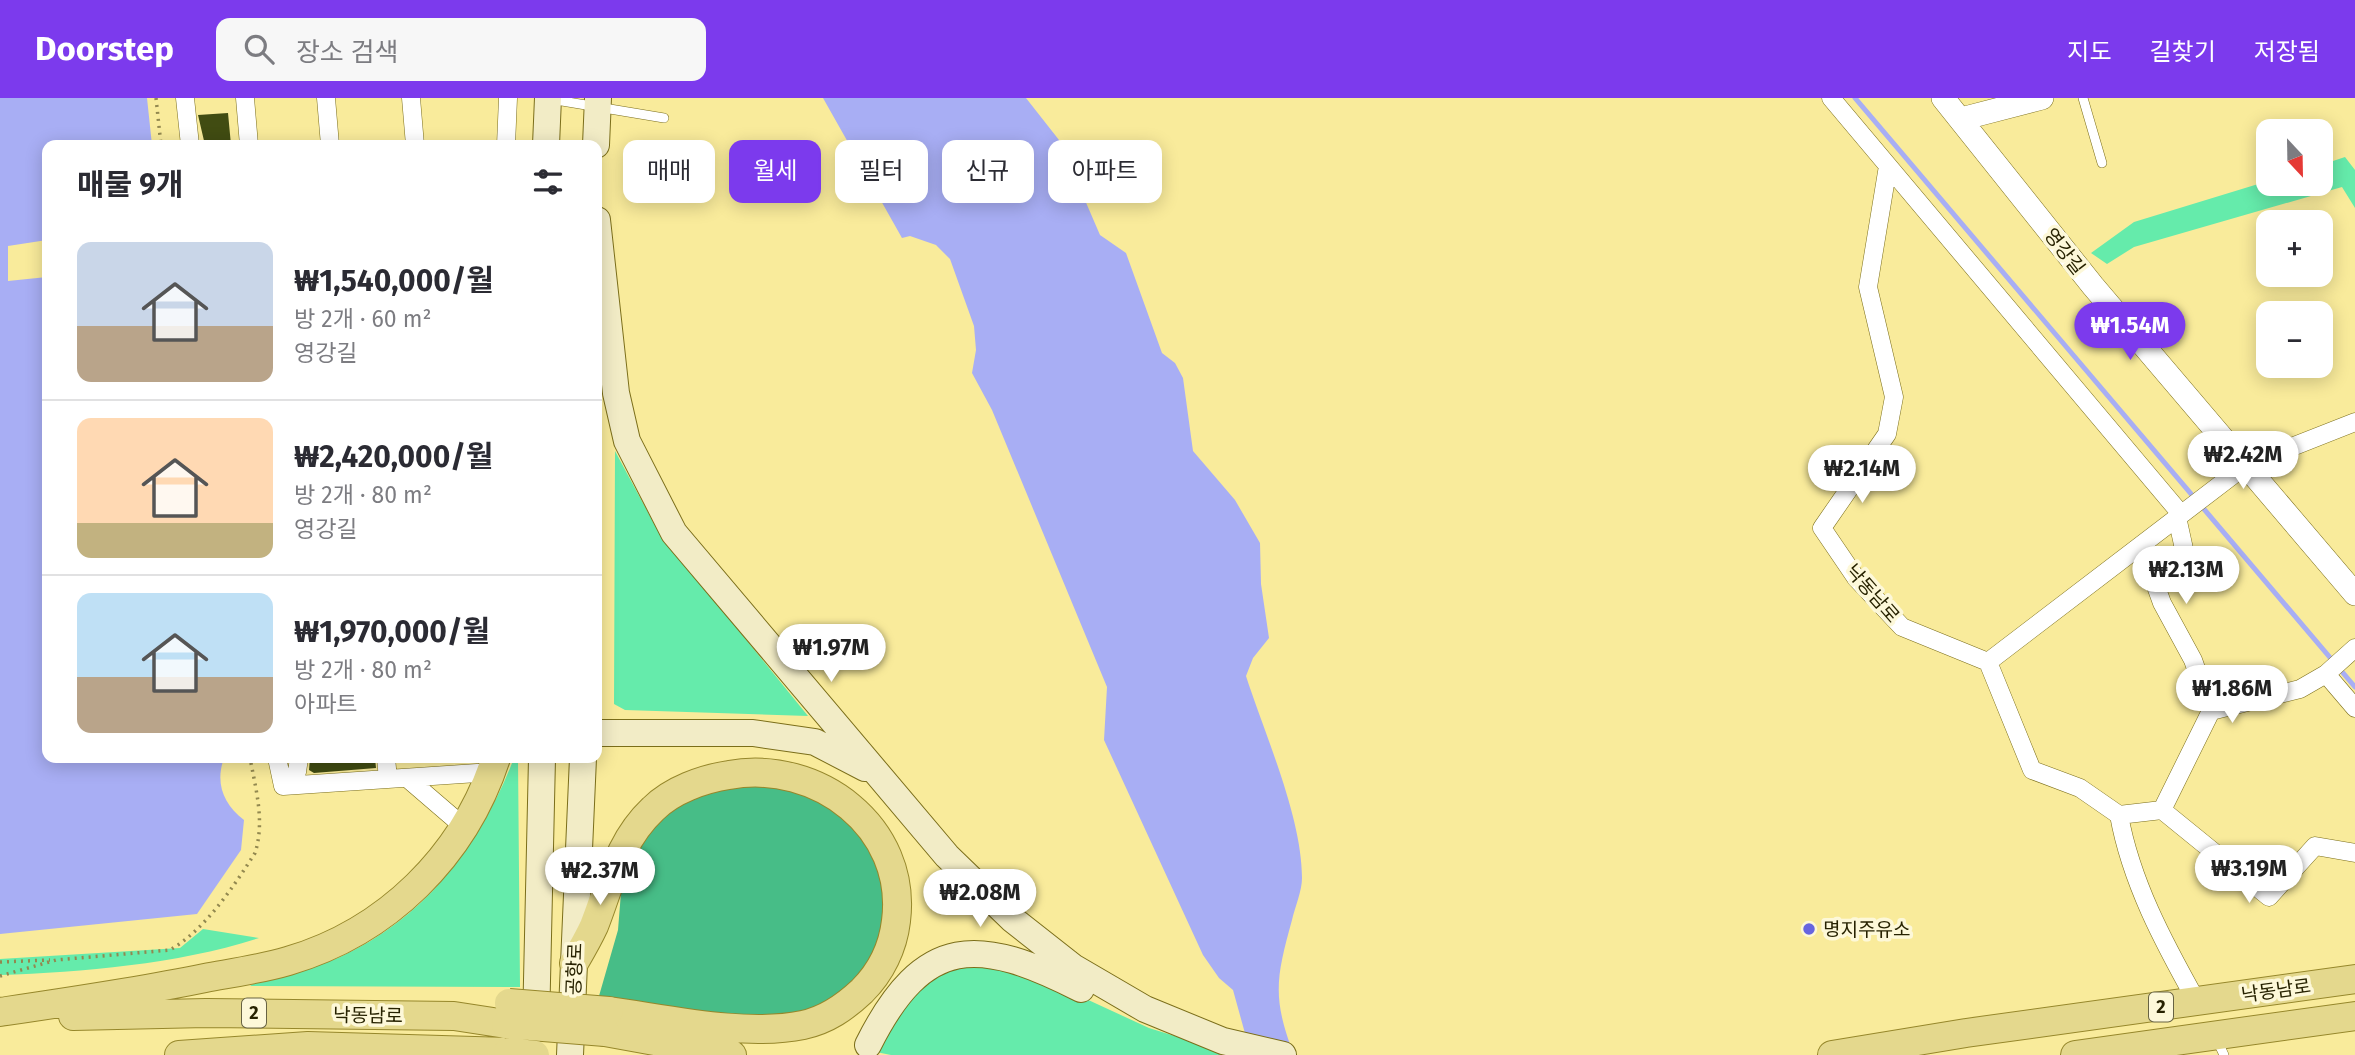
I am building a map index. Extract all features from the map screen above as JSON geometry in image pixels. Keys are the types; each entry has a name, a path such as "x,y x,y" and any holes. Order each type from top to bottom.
{"main road":[{"path":"546,140 548,98"},
{"path":"596,140 597,102"},
{"path":"602,266 616,394 627,441 654,498 674,533 876,774 947,856 1012,919 1073,967 1145,1009 1223,1041 1283,1055"},
{"path":"602,733 753,733 815,742 876,774"},
{"path":"518,1038 543,763"},
{"name":"공항로","path":"570,1055 583,763"},
{"path":"0,1012 152,989 287,961 324,948 359,931 416,889 464,827 485,765"},
{"path":"574,963 593,927 615,861 631,834 654,807 683,789 714,777 746,772 774,772 811,783 836,796 874,831 886,852 895,881 898,909 894,936 885,960 870,983 834,1014 805,1024 780,1027 607,1021"},
{"path":"868,1045 885,1012 904,988 928,968 971,952 1016,959 1106,1002 1145,1009"},
{"name":"낙동남로","path":"1832,1055 1966,1033 2355,979"},
{"name":"낙동남로","path":"0,1018 206,1013 454,1016 518,1038"},
{"name":"낙동남로","path":"2075,1055 2220,1045 2354,1020"},
{"name":"낙동남로","path":"179,1055 308,1046 518,1038 607,1021 732,1055"}],"street":[{"path":"185,98 189,140"},
{"path":"245,98 249,140"},
{"path":"326,98 330,140"},
{"path":"411,98 415,140"},
{"path":"506,140 508,98"},
{"path":"1831,98 2179,516 2184,549 2153,578 2162,603 2193,660 2211,710 2162,810"},
{"name":"영강길","path":"1943,98 2093,286 2355,594"},
{"path":"1961,119 2042,98"},
{"name":"낙동남로","path":"1888,166 1868,287 1895,397 1887,434 1822,528 1856,578 1902,626 1988,662"},
{"path":"2355,422 2246,465 1988,662 2032,769 2080,788 2119,815 2162,810 2269,897 2315,846 2355,853"},
{"path":"2211,710 2300,689 2326,674 2355,649"},
{"path":"2326,674 2355,708"},
{"path":"278,763 283,786"},
{"path":"283,786 297,772 298,763"},
{"path":"386,763 388,779"},
{"path":"283,786 407,778 485,765"},
{"path":"407,778 464,827"},
{"path":"2119,815 2131,866 2172,958 2197,1002"}],"lane":[{"path":"548,98 597,102 664,118"},
{"path":"2083,98 2102,163"}],"path":[{"path":"156,98 160,140"},
{"path":"0,962 170,950 193,931 255,853 260,806 251,763"},
{"path":"0,976 56,960"}],"green space":[{"path":"2345,157 2355,170 2355,208 2342,187 2333,190 2333,161"},
{"path":"2256,185 2256,196 2311,196 2134,247 2107,264 2091,253 2134,222"},
{"path":"615,451 658,531 808,716 625,710 614,704"},
{"path":"512,763 518,763 520,987 250,986 340,957 399,922 447,875 485,820"},
{"path":"775,783 842,813 882,864 887,926 856,986 800,1016 742,1018 599,996 618,930 622,880 628,863 660,819 688,800 727,784"},
{"path":"203,929 259,938 197,954 131,965 0,975 0,959 180,948"},
{"path":"983,962 1045,980 1149,1028 1236,1055 891,1055 876,1052 898,1008 947,968"}],"water":[{"path":"0,98 147,98 151,140 42,140 42,241 8,246 8,281 42,278 42,763 222,763 220,776 226,800 244,820 241,850 197,914 0,934"},
{"path":"823,98 1026,98 1059,140 1048,140 1048,203 1086,203 1100,235 1126,253 1162,353 1175,363 1183,378 1193,451 1235,500 1260,543 1261,584 1269,638 1253,658 1246,676 1281,776 1300,854 1301,888 1282,958 1279,988 1282,1018 1294,1055 1251,1055 1233,990 1219,978 1203,955 1104,740 1107,687 992,410 972,373 976,350 974,326 950,259 936,245 910,236 902,238 882,203 928,203 928,140 847,140"}],"building":[{"path":"228,113 231,140 204,140 198,115"},
{"path":"310,763 376,763 376,768 314,773 309,770"}],"waterway":[{"path":"1855,98 2355,687"}],"place":[{"name":"명지주유소","path":"1809,929"}]}
